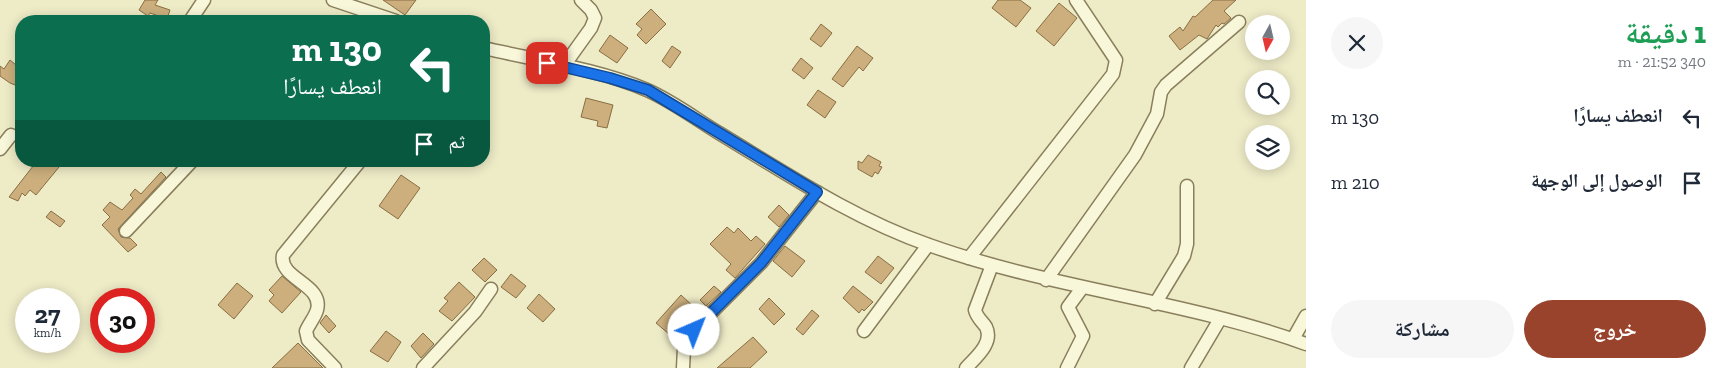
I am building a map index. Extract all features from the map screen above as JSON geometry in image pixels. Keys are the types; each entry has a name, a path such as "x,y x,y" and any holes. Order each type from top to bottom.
{"street":[{"path":"194,15 204,0"},
{"path":"333,0 378,15"},
{"path":"563,66 592,28 595,18 591,10 581,0"},
{"path":"969,258 1113,74 1116,60 1076,0"},
{"path":"1046,280 1135,155 1157,114 1161,92 1166,85 1239,22"},
{"path":"490,49 610,78 648,90 817,192 871,221 928,245 1046,280 1220,319 1306,344"},
{"path":"0,149 11,134"},
{"path":"126,231 186,167"},
{"path":"334,368 308,340 306,331 318,309 316,299 312,292 284,268 282,261 283,255 355,167"},
{"path":"1155,304 1184,256 1187,244 1187,186"},
{"path":"683,368 684,348 694,330 761,263 817,192"},
{"path":"864,331 928,245"},
{"path":"966,368 983,349 988,338 986,328 977,317 975,310 992,265"},
{"path":"1067,368 1084,336 1068,306 1082,288"},
{"path":"423,368 475,312 491,289"},
{"path":"1293,339 1306,316"},
{"path":"1191,368 1220,319"}],"building":[{"path":"145,0 158,0 155,5 170,10 168,15 150,13 146,15 139,10"},
{"path":"383,0 416,0 405,15"},
{"path":"998,0 1020,0 1031,8 1016,27 992,8"},
{"path":"1213,0 1236,0 1224,11 1231,18 1218,27 1216,25 1207,39 1199,35 1180,50 1169,36 1180,27 1183,31 1193,16 1195,17"},
{"path":"1059,3 1077,18 1054,46 1036,31"},
{"path":"651,9 666,24 646,44 637,35 642,29 636,24"},
{"path":"821,24 832,33 821,47 810,39"},
{"path":"610,35 628,48 617,63 599,51"},
{"path":"672,46 681,52 670,68 662,61"},
{"path":"857,46 873,58 863,71 859,67 843,87 832,79"},
{"path":"801,58 813,68 804,79 792,70"},
{"path":"10,60 15,64 15,85 0,76 0,66 4,69"},
{"path":"818,90 836,102 825,118 807,105"},
{"path":"586,98 613,105 607,128 597,126 598,121 581,117"},
{"path":"868,155 881,162 879,166 882,167 878,174 875,172 872,177 858,169 858,161 862,163"},
{"path":"32,167 59,167 36,195 30,190 25,196 22,193 18,201 9,197"},
{"path":"161,172 166,177 118,229 121,237 130,238 137,245 128,252 102,225 110,217 103,210 110,202 122,210 133,198 130,195 135,189 141,194"},
{"path":"401,175 420,188 398,219 379,206"},
{"path":"779,205 789,215 779,227 768,217"},
{"path":"51,211 65,221 60,227 46,217"},
{"path":"727,227 734,233 738,228 751,241 756,236 765,244 735,278 726,270 731,264 710,244"},
{"path":"785,246 805,261 792,277 773,261"},
{"path":"878,256 894,268 881,284 865,272"},
{"path":"484,258 497,270 485,282 472,270"},
{"path":"511,274 526,286 516,298 501,287"},
{"path":"282,276 301,292 282,313 269,301 274,295 269,290"},
{"path":"459,282 475,297 452,321 439,311 448,301 444,298"},
{"path":"237,283 253,296 234,319 218,305"},
{"path":"714,286 721,292 706,306 700,300"},
{"path":"853,286 873,302 864,311 862,309 859,313 843,298"},
{"path":"539,294 555,309 543,322 527,308"},
{"path":"681,295 695,308 669,334 656,323"},
{"path":"769,298 785,314 774,325 759,309"},
{"path":"812,310 819,316 803,335 796,329"},
{"path":"326,315 336,326 329,333 320,323"},
{"path":"386,331 401,342 388,362 370,351"},
{"path":"423,333 434,344 421,358 411,346"},
{"path":"753,337 767,352 750,368 717,368"},
{"path":"298,343 323,368 272,368"}],"route":[{"path":"547,63 610,78 648,90 817,192 761,263 694,330"}]}
